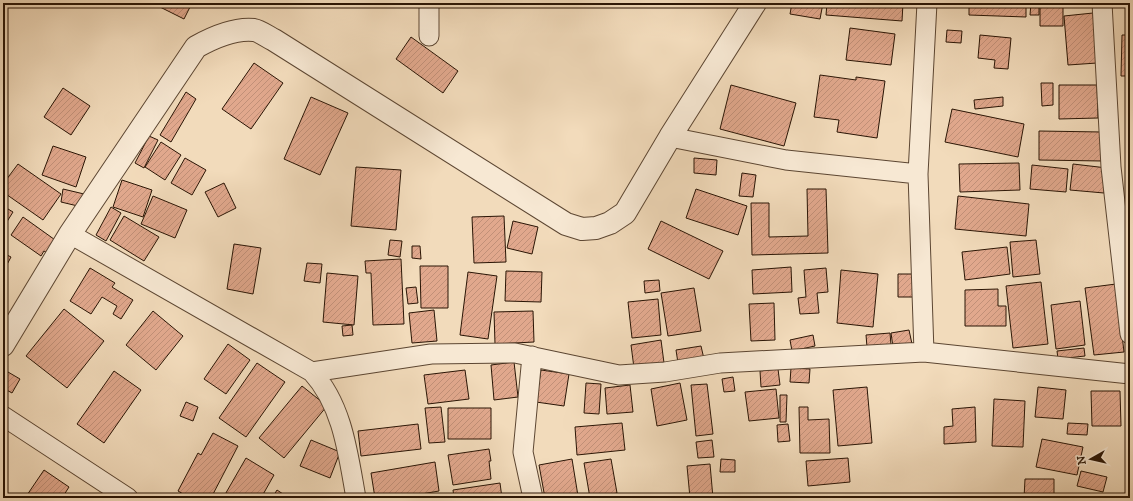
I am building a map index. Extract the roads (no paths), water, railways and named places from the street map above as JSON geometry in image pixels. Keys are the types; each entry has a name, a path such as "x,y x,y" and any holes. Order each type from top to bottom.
{"street":[{"path":"429,3 429,36"},
{"path":"3,345 70,234 196,47 214,37 239,31 254,30 274,40 566,224 582,229 596,228 610,223 625,213 670,137 755,3"},
{"path":"924,352 918,174 927,3"},
{"path":"1102,3 1111,167 1130,334"},
{"path":"670,137 786,160 918,174"},
{"path":"70,234 320,374 333,403 343,432 356,498"},
{"path":"320,374 431,354 515,353 619,375 665,372 720,363 924,352 1130,374"},
{"path":"532,356 523,452 533,498"},
{"path":"3,416 128,498"}]}
